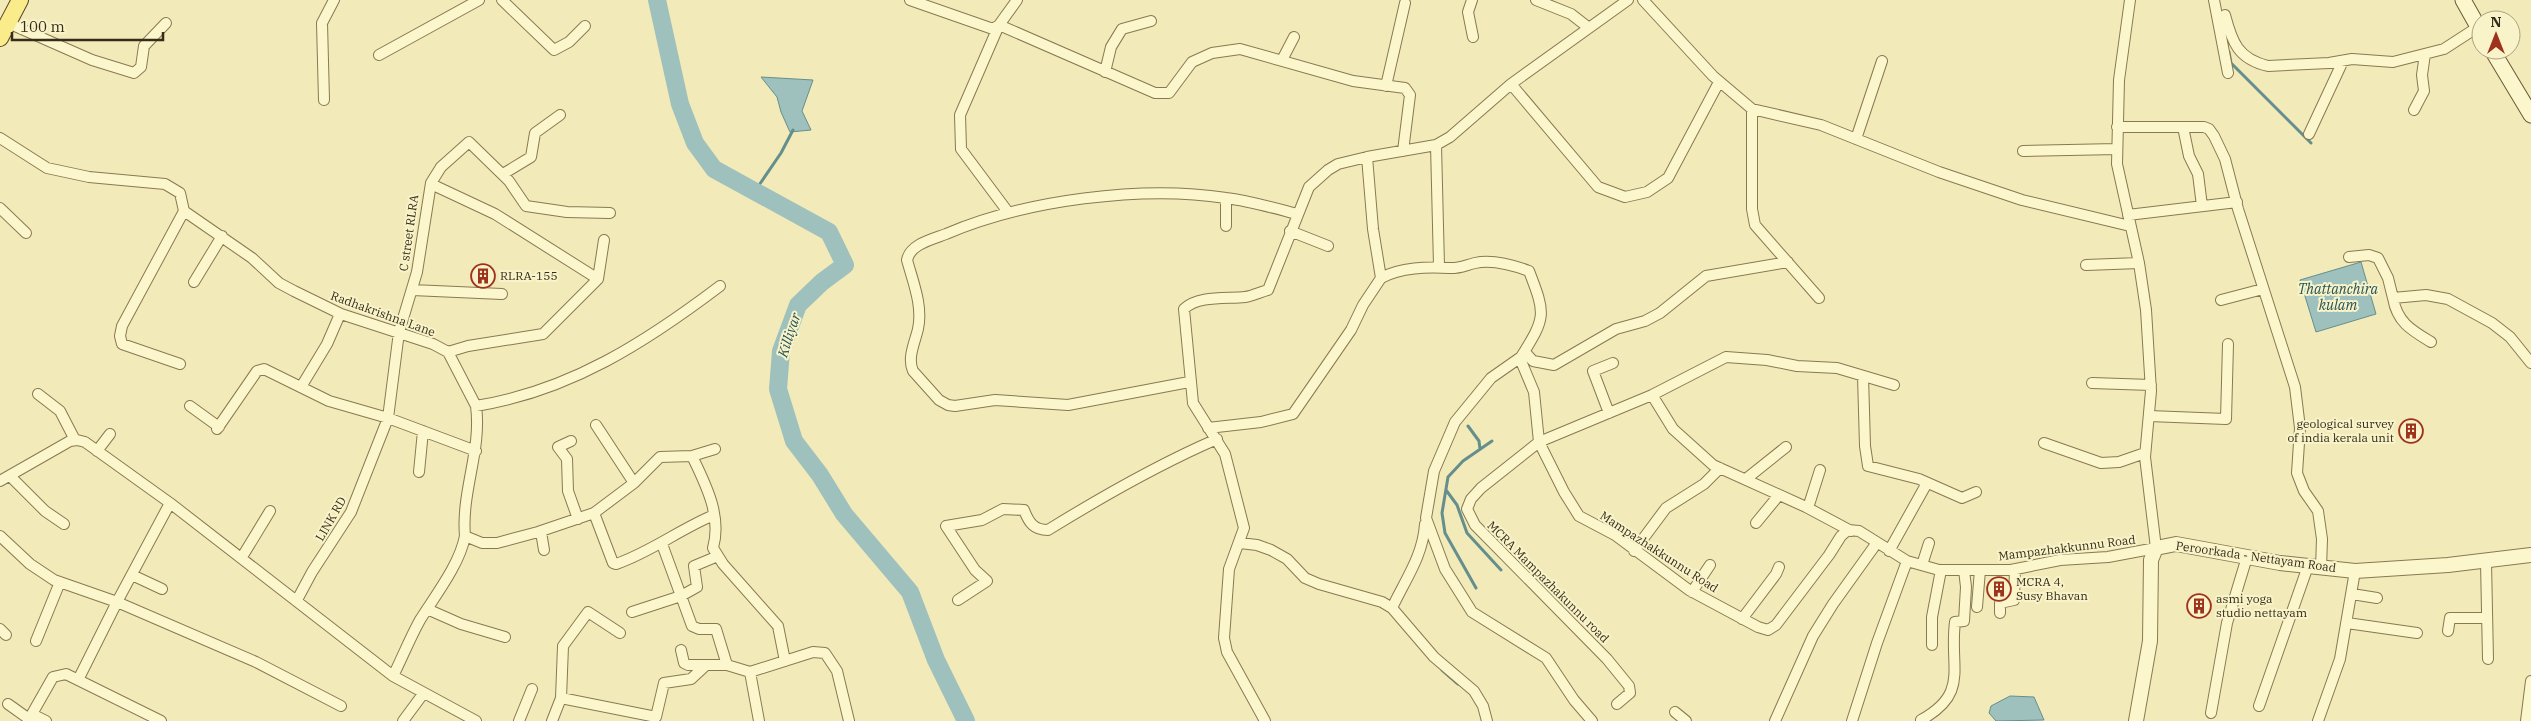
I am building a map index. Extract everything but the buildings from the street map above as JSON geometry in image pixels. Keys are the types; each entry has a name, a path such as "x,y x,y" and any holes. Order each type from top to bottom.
{"main road":[{"path":"3,26 9,0"},
{"path":"3,26 20,0"},
{"path":"2463,0 2471,14"},
{"path":"2498,60 2531,115"}],"street":[{"path":"324,100 322,24 334,0"},
{"path":"379,55 479,0"},
{"path":"502,0 554,50 569,42 585,26"},
{"path":"910,0 989,29 999,26 1155,93 1170,93 1192,62 1212,53 1240,49 1353,81 1405,88 1409,92 1403,151"},
{"path":"1008,212 961,149 960,115 999,26 1017,0"},
{"path":"1472,0 1468,12 1473,37"},
{"path":"1536,0 1571,14 1589,28"},
{"path":"1265,721 1226,652 1224,638 1228,569 1240,543 1244,528 1242,512 1230,468 1217,439 1193,403 1189,382 1190,370 1184,309 1188,305 1206,300 1247,297 1268,290 1290,231 1310,187 1328,170 1338,164 1367,157 1436,145 1450,137 1511,84 1628,0"},
{"path":"1643,0 1719,82 1752,109 1821,125 1939,172 2022,200 2130,226"},
{"path":"2130,0 2124,33 2116,127 2117,164 2139,263 2146,310 2151,385 2145,454 2156,548 2151,560 2150,641 2136,721"},
{"path":"2214,0 2228,73"},
{"path":"1386,86 1405,3"},
{"path":"2225,15 2233,43 2244,55 2258,64 2278,66 2352,59 2393,62 2444,49 2471,35"},
{"path":"1105,72 1111,47 1122,29 1150,21"},
{"path":"3,26 92,60 134,73 141,67 144,46 166,23"},
{"path":"1282,60 1294,37"},
{"path":"2414,110 2424,91 2422,75 2425,54"},
{"path":"1856,139 1882,61"},
{"path":"2309,134 2343,61"},
{"path":"1511,84 1598,187 1625,197 1647,192 1668,178 1719,82"},
{"path":"1752,109 1753,216 1755,225 1819,298"},
{"path":"503,174 531,157 535,133 560,115"},
{"path":"2116,127 2207,128 2214,136 2225,160 2263,289 2295,387 2300,428 2297,473 2304,491 2318,511 2322,539 2314,567 2258,706"},
{"path":"2183,127 2189,156 2198,174 2202,206"},
{"path":"0,138 47,168 88,178 165,184 180,193 184,211 122,326 120,336 122,344 180,364"},
{"name":"C street RLRA","path":"388,418 399,332 417,272 431,184 441,167 469,142 503,174 526,206 567,212 610,214"},
{"path":"1436,145 1439,266"},
{"path":"2023,152 2117,150"},
{"path":"1367,157 1372,230 1380,278"},
{"path":"431,184 495,214 598,279"},
{"path":"1189,382 1068,405 995,400 955,406 948,405 939,400 910,365 919,327 919,310 907,260 908,255 915,246 975,222 1008,212 1059,202 1155,192 1226,198 1297,214"},
{"path":"1226,198 1226,226"},
{"path":"2128,216 2237,202"},
{"path":"0,208 26,233"},
{"name":"Radhakrishna Lane","path":"184,211 252,258 279,283 340,314 399,332 448,352"},
{"path":"1290,231 1328,246"},
{"path":"194,282 222,236"},
{"path":"394,676 427,609 450,569 462,554 466,536 464,514 476,451 476,406 448,352 468,346 543,334 598,279 604,240"},
{"path":"2349,257 2369,255 2378,258 2388,278 2395,310 2404,325 2431,342"},
{"path":"1208,428 1261,422 1293,414 1351,330 1380,278 1404,270 1439,266 1450,268 1476,262 1493,263 1529,271 1542,306 1536,334 1523,354 1490,378 1454,422 1434,472 1424,538 1419,555 1392,608"},
{"path":"1523,354 1534,361 1554,366 1616,329 1645,321 1660,313 1706,276 1788,262"},
{"path":"2086,266 2139,263"},
{"path":"476,406 512,400 582,374 662,329 720,286"},
{"path":"2221,300 2263,289"},
{"path":"412,290 502,294"},
{"path":"2393,298 2426,295 2448,300 2492,324 2510,337 2531,364"},
{"path":"301,387 327,344 340,314"},
{"path":"2149,416 2226,419 2228,344"},
{"path":"1523,354 1534,392 1539,442"},
{"name":"MCRA Mampazhakunnu road","path":"1617,704 1630,693 1630,688 1625,680 1607,659 1475,526 1468,510 1471,499 1481,488 1539,442 1652,395 1726,357 1767,360 1797,366 1837,368 1894,385"},
{"path":"1609,413 1593,371 1613,363"},
{"path":"190,406 218,428 261,368 267,369 329,402 388,418 476,451"},
{"path":"1863,376 1865,446 1868,466 1927,483 1962,498 1976,492"},
{"path":"2092,383 2151,385"},
{"path":"38,394 60,411 73,441"},
{"path":"1652,395 1672,429 1712,465 1808,508 1851,531"},
{"name":"LINK RD","path":"297,600 312,572 352,512 388,418"},
{"path":"596,425 634,483"},
{"path":"419,472 423,431"},
{"path":"97,451 110,434"},
{"path":"958,600 987,581 974,570 946,526 982,520 1003,509 1024,510 1029,523 1038,530 1048,530 1168,460 1217,439"},
{"path":"64,524 5,479 73,441 85,442 170,503 394,676 423,694 476,721"},
{"path":"571,441 558,448 566,459 568,491 578,519"},
{"name":"Mampazhakkunnu Road","path":"1539,442 1564,492 1579,516 1615,535 1634,551 1692,592 1764,629 1773,628 1806,588 1841,536 1851,531 1859,532 1876,544 1908,561 1941,570 2015,569 2060,560 2108,558 2156,548"},
{"path":"2044,443 2101,463 2118,462 2145,454"},
{"path":"1746,479 1786,448"},
{"path":"466,536 482,543 497,543 541,532 594,513 634,483 660,458 692,456 715,449"},
{"path":"692,456 709,491 717,533 713,548 778,626 785,661"},
{"path":"1634,551 1666,508 1704,484 1720,468"},
{"path":"1808,508 1820,470"},
{"path":"1889,551 1927,483"},
{"path":"1756,523 1779,495"},
{"path":"78,680 170,503"},
{"path":"242,558 270,512"},
{"path":"594,513 613,563 621,563 662,544 692,524 714,515"},
{"path":"1426,518 1445,569 1472,612 1546,658 1574,700 1592,721"},
{"path":"541,532 544,550"},
{"path":"0,536 30,564 60,582 117,602 256,662 341,706"},
{"path":"1240,543 1257,545 1271,550 1287,560 1305,578 1319,584 1382,602 1392,608 1434,657 1474,691 1483,706 1487,721"},
{"path":"1922,566 1929,543"},
{"path":"662,544 692,626 699,629 716,629 727,665"},
{"path":"1775,721 1813,636 1833,604 1876,544"},
{"name":"Peroorkada - Nettayam Road","path":"2156,548 2176,544 2247,557 2355,571 2486,562 2531,555"},
{"path":"632,612 681,596 697,587 694,566 718,556"},
{"path":"2211,712 2227,623 2247,557"},
{"path":"1852,721 1877,643 1908,561"},
{"path":"2486,562 2488,659"},
{"path":"1692,592 1710,565"},
{"path":"1742,619 1776,574 1778,567"},
{"path":"2000,613 2000,603 2014,600 2015,569"},
{"path":"1932,645 1932,617 1941,570"},
{"path":"1921,720 1938,711 1948,701 1953,686 1955,622 1964,621 1966,588 1964,570"},
{"path":"1978,607 1980,570"},
{"path":"2318,721 2340,659 2355,571"},
{"path":"132,575 162,589"},
{"path":"36,641 60,582"},
{"path":"2352,594 2376,598"},
{"path":"427,609 452,621 505,637"},
{"path":"552,721 561,698 563,646 588,612 620,633"},
{"path":"2448,631 2450,618 2487,618"},
{"path":"2347,624 2417,633"},
{"path":"681,650 684,662 693,666 727,665 750,672 813,652 826,654 837,671 849,721"},
{"path":"561,698 656,717 664,683 691,679 705,666"},
{"path":"750,672 760,721"},
{"path":"30,718 54,677 66,674 161,721"},
{"path":"2526,721 2531,681"},
{"path":"519,721 532,688"},
{"path":"403,721 423,694"},
{"path":"8,704 30,718 46,721"},
{"path":"1675,712 1686,721"}],"water":[{"path":"761,77 813,80 802,111 811,130 790,132 777,97"},
{"name":"Thattanchira kulam","path":"2361,262 2376,314 2316,332 2300,280"},
{"path":"2010,696 2034,697 2044,720 1996,721 1989,713 1991,706"}],"waterway":[{"name":"Killiyar","path":"657,0 680,104 695,143 714,169 829,232 845,265 822,282 798,305 781,351 778,389 794,441 820,475 844,514 910,592 936,660 966,721"},
{"path":"2229,52 2231,63 2311,143"},
{"path":"755,191 781,153 793,130"},
{"path":"1468,426 1479,441 1480,449"},
{"path":"1476,588 1445,533 1442,513 1448,477 1463,461 1492,441"},
{"path":"1446,490 1457,505 1467,533 1501,570"},
{"path":"1442,670 1458,684"}],"place":[{"name":"RLRA-155","path":"483,276"},
{"name":"geological survey of india kerala unit","path":"2411,431"},
{"name":"MCRA 4, Susy Bhavan","path":"1999,589"},
{"name":"asmi yoga studio nettayam","path":"2199,606"}]}
